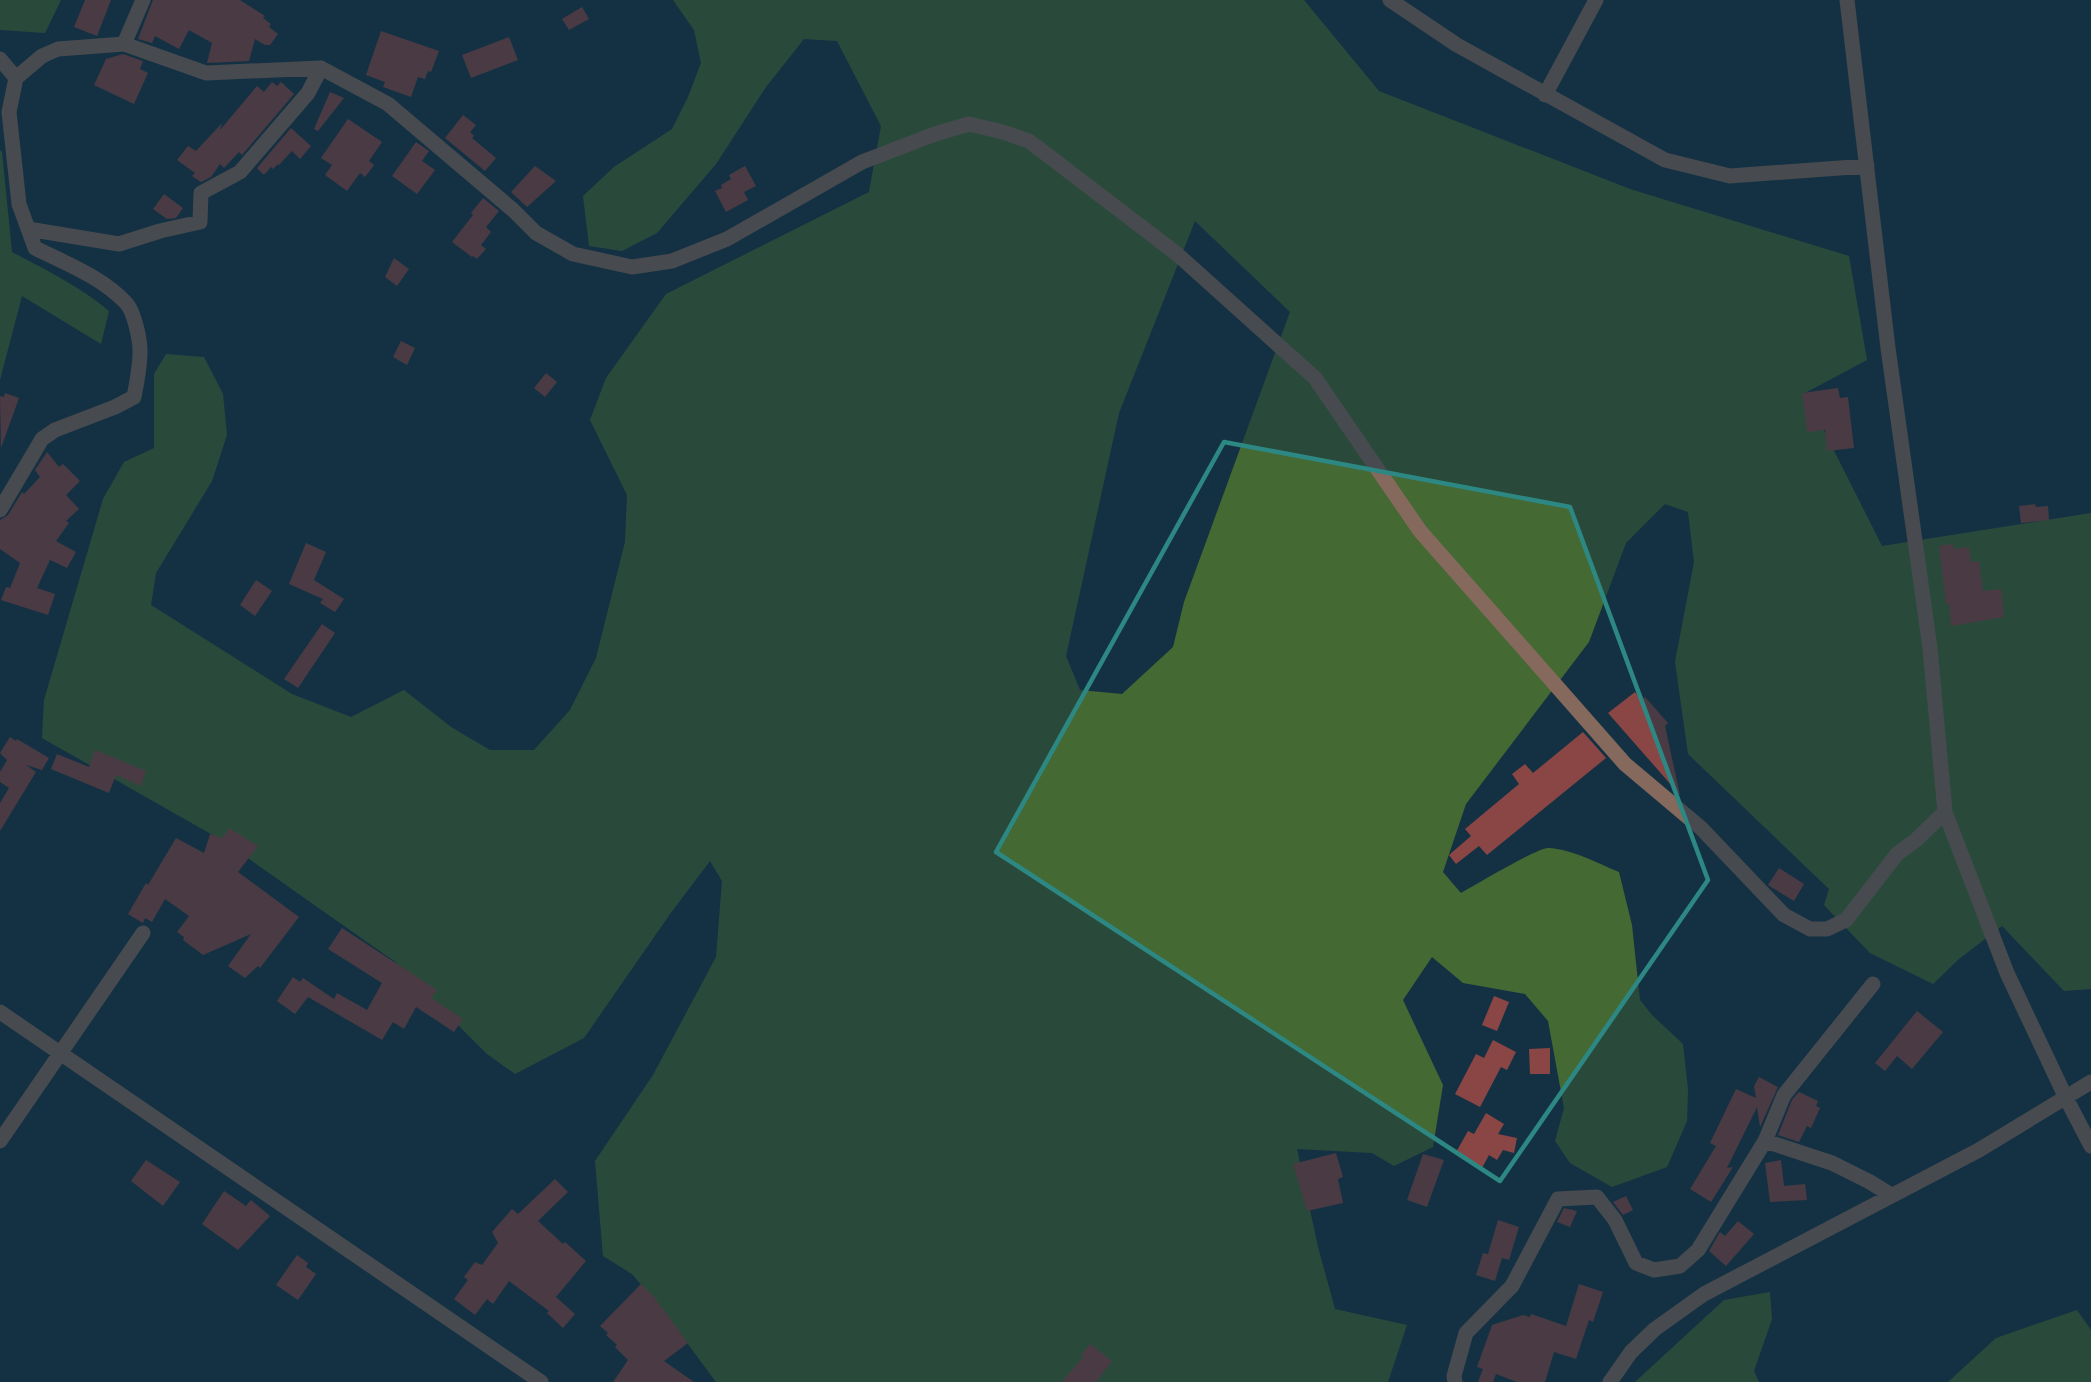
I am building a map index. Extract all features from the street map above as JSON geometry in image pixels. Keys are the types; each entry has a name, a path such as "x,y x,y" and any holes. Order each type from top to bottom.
{"street":[{"path":"124,44 143,0"},
{"path":"1390,0 1457,45 1665,160 1730,176 1866,166"},
{"path":"1545,94 1596,0"},
{"path":"1847,0 1888,348 1930,648 1945,812 2007,973 2091,1146"},
{"path":"0,510 42,439 55,430 115,407 134,397 141,350 136,325 128,304 104,284 34,248 19,204 9,112 16,78 42,56 58,49 124,44 206,73 321,68 388,104 513,210 536,233 573,254 632,267 672,261 727,239 862,162 935,134 969,124 1029,141 1177,254 1315,378 1420,531 1624,764 1701,828 1784,915 1810,928 1827,929 1846,920 1897,854 1917,840 1945,812"},
{"path":"0,59 16,78"},
{"path":"28,229 119,244 200,222 201,193 240,172 308,93 321,68"},
{"path":"0,1141 143,933"},
{"path":"1455,1382 1454,1376 1466,1333 1512,1286 1558,1199 1597,1197 1615,1220 1636,1263 1654,1270 1680,1266 1698,1250 1765,1142 1784,1095 1873,984"},
{"path":"0,1012 541,1382"},
{"path":"1610,1382 1631,1352 1655,1329 1704,1294 1979,1150 2091,1082"},
{"path":"1765,1142 1832,1163 1891,1195"}],"highlighted area":[{"path":"1224,442 1570,507 1708,880 1500,1181 996,852"}],"green space":[{"path":"0,0 61,0 45,33 0,30"},
{"path":"673,0 1304,0 1379,91 1630,189 1849,256 1867,360 1805,393 1882,546 2091,513 2091,989 2064,991 2002,926 1959,959 1933,984 1870,953 1824,905 1829,889 1688,754 1675,662 1694,562 1688,512 1665,504 1626,543 1589,642 1466,804 1443,872 1461,893 1519,860 1548,848 1575,854 1619,872 1632,925 1640,1000 1652,1015 1683,1044 1688,1089 1687,1121 1667,1167 1612,1187 1570,1163 1555,1141 1564,1108 1548,1021 1525,994 1463,983 1432,957 1403,1000 1443,1085 1433,1147 1394,1166 1372,1153 1297,1149 1318,1247 1335,1309 1407,1325 1388,1382 716,1382 665,1313 632,1274 603,1256 595,1161 653,1075 716,957 722,881 710,861 670,914 584,1038 515,1074 487,1054 394,961 225,842 42,738 44,700 103,499 124,462 154,448 154,374 166,354 204,357 223,394 227,435 212,481 156,573 151,605 292,694 351,717 404,690 451,727 490,750 534,750 570,710 596,658 625,542 627,495 590,420 606,378 666,294 869,192 881,126 837,41 804,39 766,87 716,164 657,233 622,251 589,246 583,196 614,167 672,129 701,63 694,30","holes":["1195,221 1290,312 1184,602 1173,647 1122,694 1080,690 1066,656 1119,413"]},
{"path":"0,150 12,252 74,286 109,311 101,344 22,296 0,380"},
{"path":"1770,1292 1772,1319 1754,1371 1759,1382 1635,1382 1724,1300"},
{"path":"2077,1310 2091,1330 2091,1382 1948,1382 1996,1338"}],"building":[{"path":"85,0 111,0 97,36 74,27"},
{"path":"153,0 240,0 265,16 263,18 271,24 269,27 278,34 270,45 265,45 255,39 249,61 207,63 212,43 189,30 179,49 155,36 152,43 138,39"},
{"path":"582,7 589,19 569,30 562,19"},
{"path":"381,31 439,51 431,72 428,71 425,79 418,77 411,97 383,87 385,82 366,75"},
{"path":"509,37 518,60 471,78 462,55"},
{"path":"123,54 143,61 140,69 148,73 134,104 94,85 106,59"},
{"path":"272,82 277,86 281,82 294,94 242,155 239,152 224,168 220,164 211,177 201,182 192,176 195,173 177,160 188,146 196,151 222,123 220,130 257,86 264,92"},
{"path":"330,92 344,98 318,131 314,129"},
{"path":"463,115 476,125 470,132 474,136 472,138 496,158 485,171 445,138"},
{"path":"348,119 382,142 369,161 374,165 365,177 360,173 347,191 325,175 332,165 321,158"},
{"path":"291,128 311,146 300,159 292,151 279,165 273,169 271,167 264,175 257,168"},
{"path":"416,142 429,151 422,161 435,170 417,194 392,176"},
{"path":"535,166 556,181 527,207 511,192"},
{"path":"745,166 756,186 744,192 748,200 726,212 715,191 731,179 729,175"},
{"path":"164,194 183,208 176,218 167,219 153,209"},
{"path":"483,198 499,211 486,227 491,232 481,245 486,249 477,259 452,242"},
{"path":"394,258 409,269 397,286 385,277"},
{"path":"401,341 415,348 407,365 393,357"},
{"path":"546,373 557,382 545,397 534,388"},
{"path":"1838,388 1840,398 1848,397 1854,448 1827,451 1825,430 1807,432 1802,393"},
{"path":"5,393 19,398 1,448 0,396 4,397"},
{"path":"47,452 59,467 63,464 80,481 66,495 79,509 66,521 69,523 56,541 76,552 67,568 50,560 37,588 55,594 48,615 1,600 6,587 10,588 20,563 0,549 0,520 8,515 22,492 24,494 40,477 35,470"},
{"path":"2035,504 2036,507 2048,506 2049,520 2021,523 2019,506"},
{"path":"306,543 326,552 314,580 344,599 335,612 320,603 323,599 289,584"},
{"path":"1953,544 1954,549 1969,547 1971,562 1979,561 1983,591 2001,589 2004,617 1951,626 1939,546"},
{"path":"256,580 272,591 255,616 240,605"},
{"path":"322,624 335,633 298,688 284,679"},
{"path":"1635,692 1641,700 1645,697 1668,723 1665,726 1680,795 1608,713"},
{"path":"1583,732 1606,758 1487,855 1479,846 1456,864 1449,855 1471,836 1465,829 1519,784 1512,774 1525,764 1533,773"},
{"path":"10,737 49,758 42,770 26,765 36,772 0,831 0,803 9,788 0,782 0,772 7,760 0,753"},
{"path":"95,750 146,771 141,786 116,775 109,793 51,769 57,754 89,767"},
{"path":"229,828 258,846 238,872 299,917 260,968 258,966 245,978 228,966 251,934 203,955 183,940 184,937 177,932 189,916 165,899 152,922 145,918 143,923 128,914 176,838 204,853 210,834 223,838"},
{"path":"1779,868 1804,884 1794,901 1768,885"},
{"path":"342,928 437,990 431,998 463,1019 454,1032 416,1007 404,1029 393,1022 382,1040 308,997 295,1014 277,1001 293,977 300,982 303,978 334,999 337,993 367,1010 382,983 328,949"},
{"path":"1494,996 1509,1002 1497,1031 1482,1025"},
{"path":"1917,1011 1943,1032 1912,1069 1897,1056 1885,1071 1875,1063"},
{"path":"1493,1040 1516,1052 1507,1070 1501,1067 1480,1107 1455,1094 1476,1054 1484,1058"},
{"path":"1550,1048 1550,1074 1530,1074 1529,1049"},
{"path":"1759,1077 1778,1087 1760,1127 1757,1107 1727,1168 1733,1167 1711,1202 1690,1189 1716,1146 1710,1143 1736,1089 1756,1098 1754,1086"},
{"path":"1799,1092 1818,1101 1816,1106 1820,1108 1811,1128 1807,1126 1799,1142 1778,1135 1792,1100"},
{"path":"1486,1113 1504,1124 1498,1134 1517,1138 1514,1153 1503,1150 1497,1160 1489,1155 1482,1168 1455,1154 1468,1131 1474,1134"},
{"path":"1336,1153 1343,1177 1338,1179 1343,1203 1307,1211 1293,1164"},
{"path":"1423,1154 1444,1160 1427,1207 1407,1200"},
{"path":"146,1160 180,1182 163,1206 131,1181"},
{"path":"1781,1160 1784,1186 1805,1184 1807,1200 1770,1202 1765,1163"},
{"path":"555,1179 568,1192 538,1221 586,1261 556,1297 575,1314 563,1328 547,1313 549,1311 509,1281 493,1304 487,1299 475,1315 454,1299 468,1280 464,1277 475,1262 482,1265 498,1243 492,1232 512,1209 518,1214"},
{"path":"224,1191 246,1206 251,1200 270,1216 238,1250 202,1224"},
{"path":"1626,1196 1633,1210 1623,1215 1613,1202"},
{"path":"1564,1208 1577,1211 1570,1227 1557,1222"},
{"path":"1498,1220 1519,1227 1509,1260 1502,1258 1495,1281 1476,1275 1483,1253 1488,1254"},
{"path":"1738,1221 1754,1234 1726,1266 1709,1251 1720,1232 1725,1236"},
{"path":"297,1255 308,1263 306,1267 316,1274 298,1300 276,1285"},
{"path":"641,1284 654,1297 688,1343 664,1361 694,1382 613,1382 628,1360 600,1326"},
{"path":"1579,1284 1603,1292 1593,1322 1589,1320 1576,1359 1554,1352 1545,1382 1517,1382 1496,1374 1493,1382 1478,1382 1483,1369 1477,1367 1492,1325 1523,1315 1530,1317 1531,1314 1566,1326"},
{"path":"1090,1344 1112,1361 1096,1382 1062,1382 1083,1357 1081,1355"}]}
